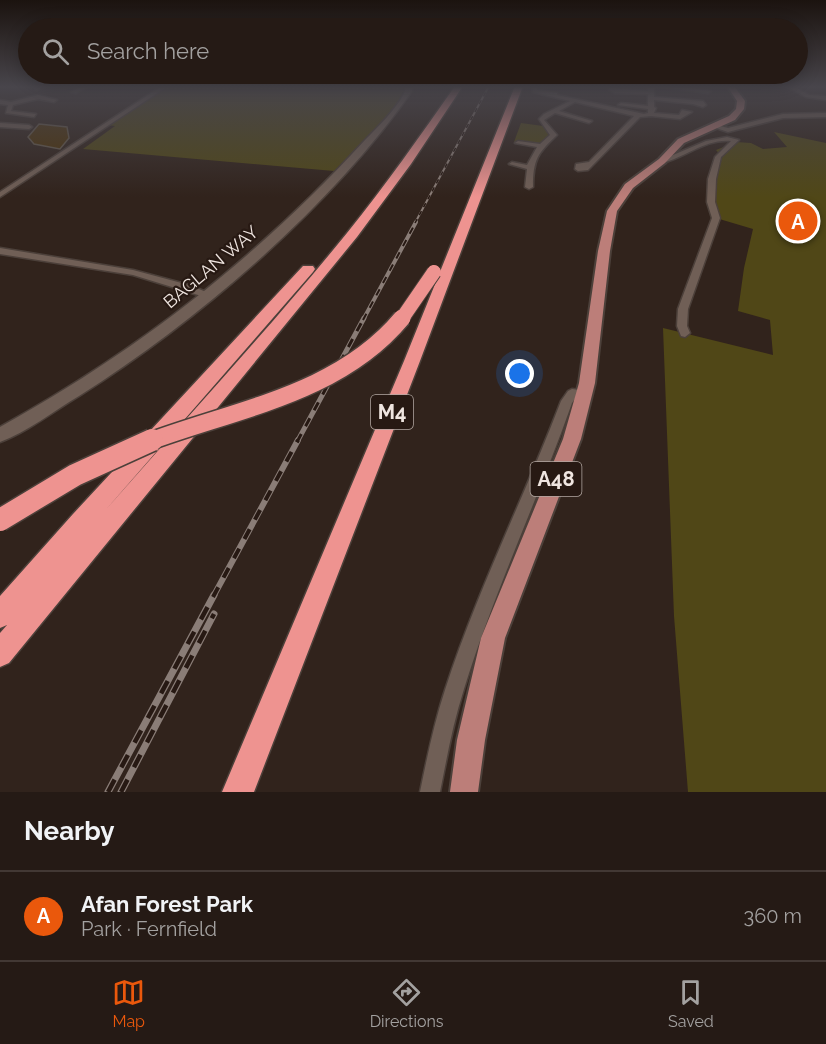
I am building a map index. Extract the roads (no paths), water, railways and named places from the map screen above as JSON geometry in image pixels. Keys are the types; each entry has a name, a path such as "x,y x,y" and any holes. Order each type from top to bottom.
{"highway":[{"path":"0,615 347,223 403,155 426,123"},
{"path":"0,654 101,530 321,271 411,156 434,123"},
{"path":"0,520 46,489 100,462 152,440 271,400 326,378 359,360 388,336 406,315 434,272 497,123"},
{"name":"M4","path":"238,792 412,361 505,123"}],"main road":[{"name":"A48","path":"464,792 471,740 493,638 572,439 584,394 604,251 612,211 629,186 662,161 681,141 720,123"}],"street":[{"path":"0,195 110,123"},
{"name":"BAGLAN WAY","path":"0,435 60,400 157,337 211,296 312,202 385,123"},
{"path":"529,187 529,167 535,152 554,135 544,123"},
{"path":"589,164 633,123"},
{"path":"713,126 728,130 756,123"},
{"path":"0,125 29,127"},
{"path":"662,161 671,160 715,141 729,138 736,140 723,151 712,179 711,202 716,218 683,309 682,326 685,333"},
{"path":"518,143 541,146"},
{"path":"512,164 529,167"},
{"path":"0,251 104,265 211,296"},
{"path":"430,792 445,720 459,672 567,401 572,394 584,394"}],"railway":[{"path":"415,223 469,123"},
{"path":"363,320 416,222"},
{"path":"297,442 364,318"},
{"path":"213,597 298,440"},
{"path":"108,792 214,595"},
{"path":"121,792 214,614"}],"place":[{"name":"Afan Forest Park","path":"798,221"}]}
